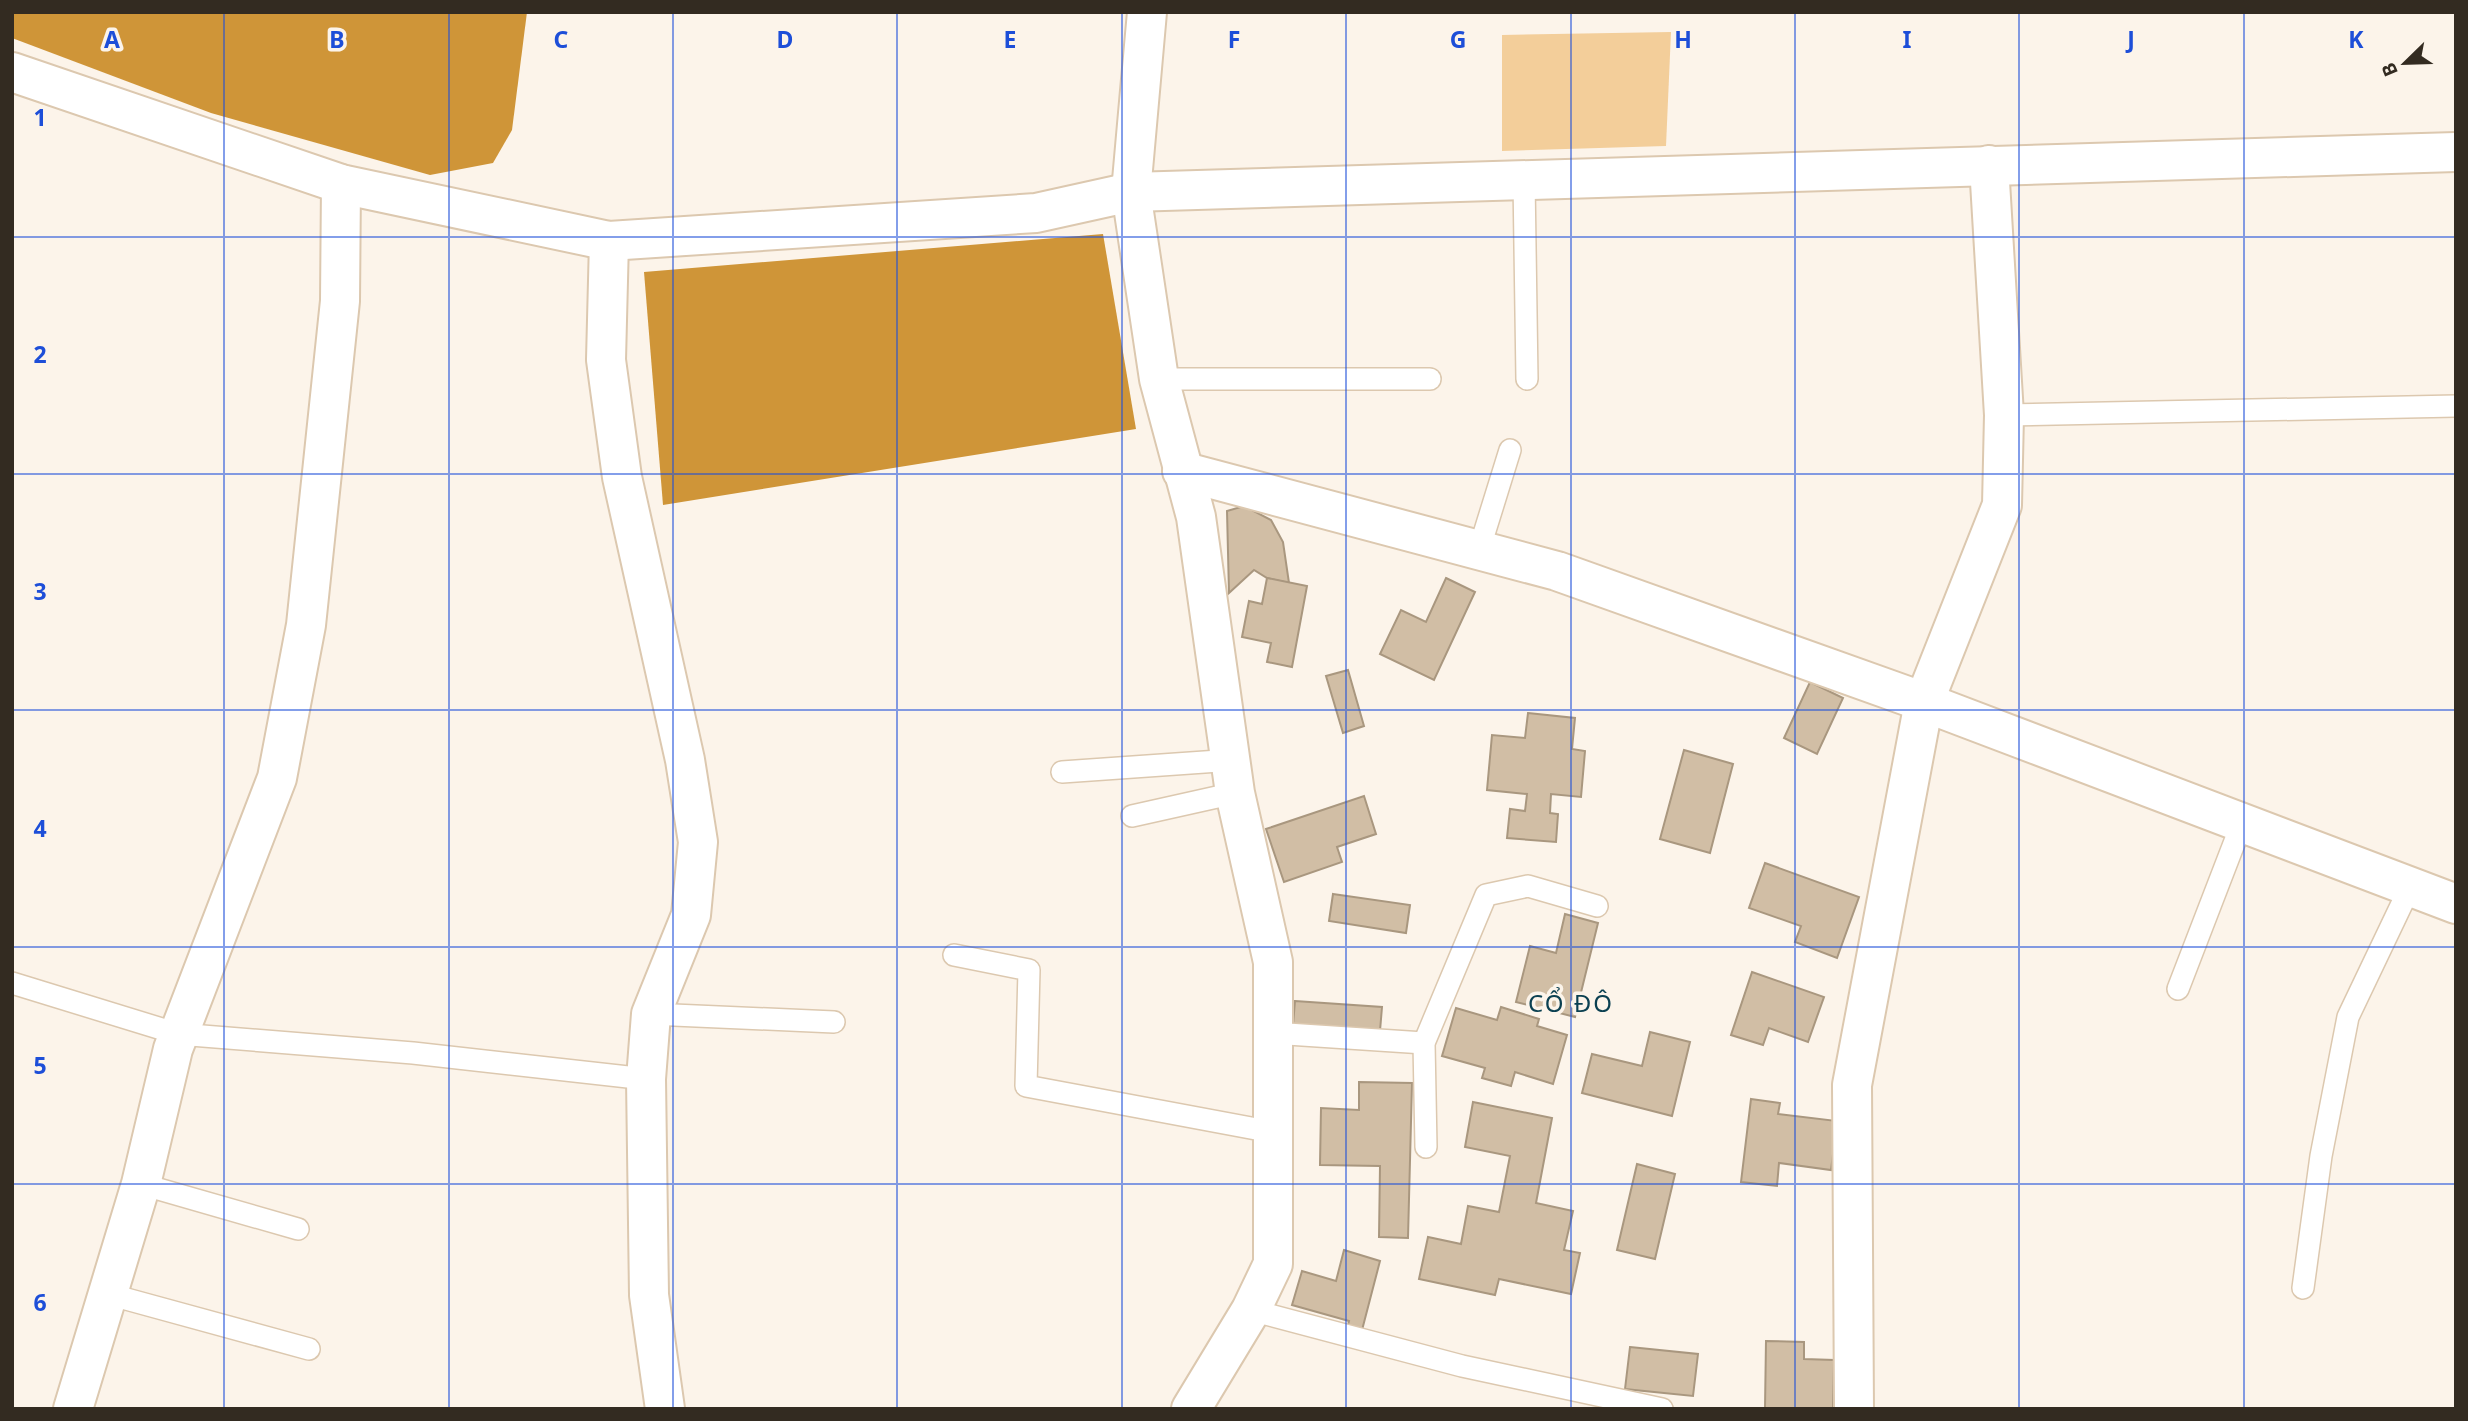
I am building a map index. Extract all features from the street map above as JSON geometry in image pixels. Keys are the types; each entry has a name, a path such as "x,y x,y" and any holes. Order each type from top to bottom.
{"street":[{"path":"1147,12 1131,191 1159,379 1196,517 1234,776 1273,962 1273,1264 1251,1310 1191,1409"},
{"path":"12,72 341,184 609,241 1036,213 1131,191 2456,152"},
{"path":"1854,1409 1852,1085 1924,702 2003,505 2004,415 1989,166"},
{"path":"73,1409 141,1184 178,1034 277,778 306,625 340,301 341,184"},
{"path":"609,241 606,360 622,477 685,760 698,842 691,915 651,1014 646,1079 649,1295 665,1409"},
{"path":"1182,471 1557,570 1924,702 2456,904"}],"lane":[{"path":"1524,180 1527,379"},
{"path":"1159,379 1430,379"},
{"path":"2004,415 2456,406"},
{"path":"1479,550 1510,450"},
{"path":"1062,772 1234,776"},
{"path":"1132,816 1234,776"},
{"path":"2178,989 2242,823"},
{"path":"1426,1147 1424,1042 1486,895 1528,886 1597,906"},
{"path":"2303,1288 2321,1156 2348,1017 2410,887"},
{"path":"954,955 1028,970 1026,1086 1272,1132"},
{"path":"12,983 178,1034 413,1052 646,1079"},
{"path":"651,1014 834,1022"},
{"path":"1272,1033 1424,1042"},
{"path":"141,1184 299,1229"},
{"path":"108,1294 309,1349"},
{"path":"1251,1310 1462,1366 1662,1409"}],"shaded area":[{"path":"12,12 527,12 512,130 493,163 430,175 211,113 12,38"},
{"path":"1671,32 1666,146 1502,151 1502,35"},
{"path":"1103,234 1136,429 663,505 644,272"}],"building":[{"path":"1244,506 1271,520 1283,542 1289,583 1267,578 1254,570 1229,593 1227,511"},
{"path":"1267,578 1307,586 1292,667 1267,662 1271,643 1242,637 1249,601 1262,604"},
{"path":"1446,578 1475,592 1434,680 1380,654 1401,610 1426,622"},
{"path":"1348,670 1364,726 1343,733 1326,676"},
{"path":"1810,682 1843,698 1817,754 1784,738"},
{"path":"1528,713 1575,718 1572,749 1585,751 1581,797 1551,794 1550,813 1558,814 1556,842 1507,838 1510,809 1525,811 1527,794 1487,790 1492,735 1525,738"},
{"path":"1684,750 1733,764 1710,853 1660,839"},
{"path":"1364,796 1376,834 1337,847 1342,862 1284,882 1266,829"},
{"path":"1765,863 1859,897 1837,958 1795,942 1801,926 1749,908"},
{"path":"1333,894 1410,905 1406,933 1329,921"},
{"path":"1565,914 1598,923 1575,1017 1516,1002 1530,946 1556,953"},
{"path":"1752,972 1824,997 1808,1042 1769,1028 1763,1045 1731,1035"},
{"path":"1295,1001 1382,1007 1380,1031 1293,1025"},
{"path":"1501,1007 1539,1019 1537,1026 1567,1035 1553,1084 1515,1072 1511,1086 1482,1078 1485,1068 1442,1056 1456,1008 1497,1020"},
{"path":"1650,1032 1690,1042 1672,1116 1582,1093 1592,1054 1642,1066"},
{"path":"1359,1082 1412,1083 1408,1238 1379,1237 1380,1166 1320,1165 1321,1108 1359,1110"},
{"path":"1751,1099 1780,1103 1778,1114 1837,1121 1831,1170 1779,1163 1777,1186 1741,1182"},
{"path":"1473,1102 1552,1118 1536,1203 1573,1211 1564,1250 1580,1253 1571,1294 1499,1279 1495,1295 1419,1279 1428,1237 1461,1244 1468,1206 1499,1212 1510,1156 1465,1147"},
{"path":"1637,1164 1675,1174 1655,1259 1617,1250"},
{"path":"1344,1250 1380,1261 1361,1334 1347,1329 1349,1321 1292,1305 1302,1271 1336,1281"},
{"path":"1766,1341 1804,1342 1804,1359 1834,1360 1833,1409 1765,1408"},
{"path":"1630,1347 1698,1354 1693,1396 1625,1389"}],"district":[{"name":"CỔ ĐÔ","path":"1571,1002"}]}
